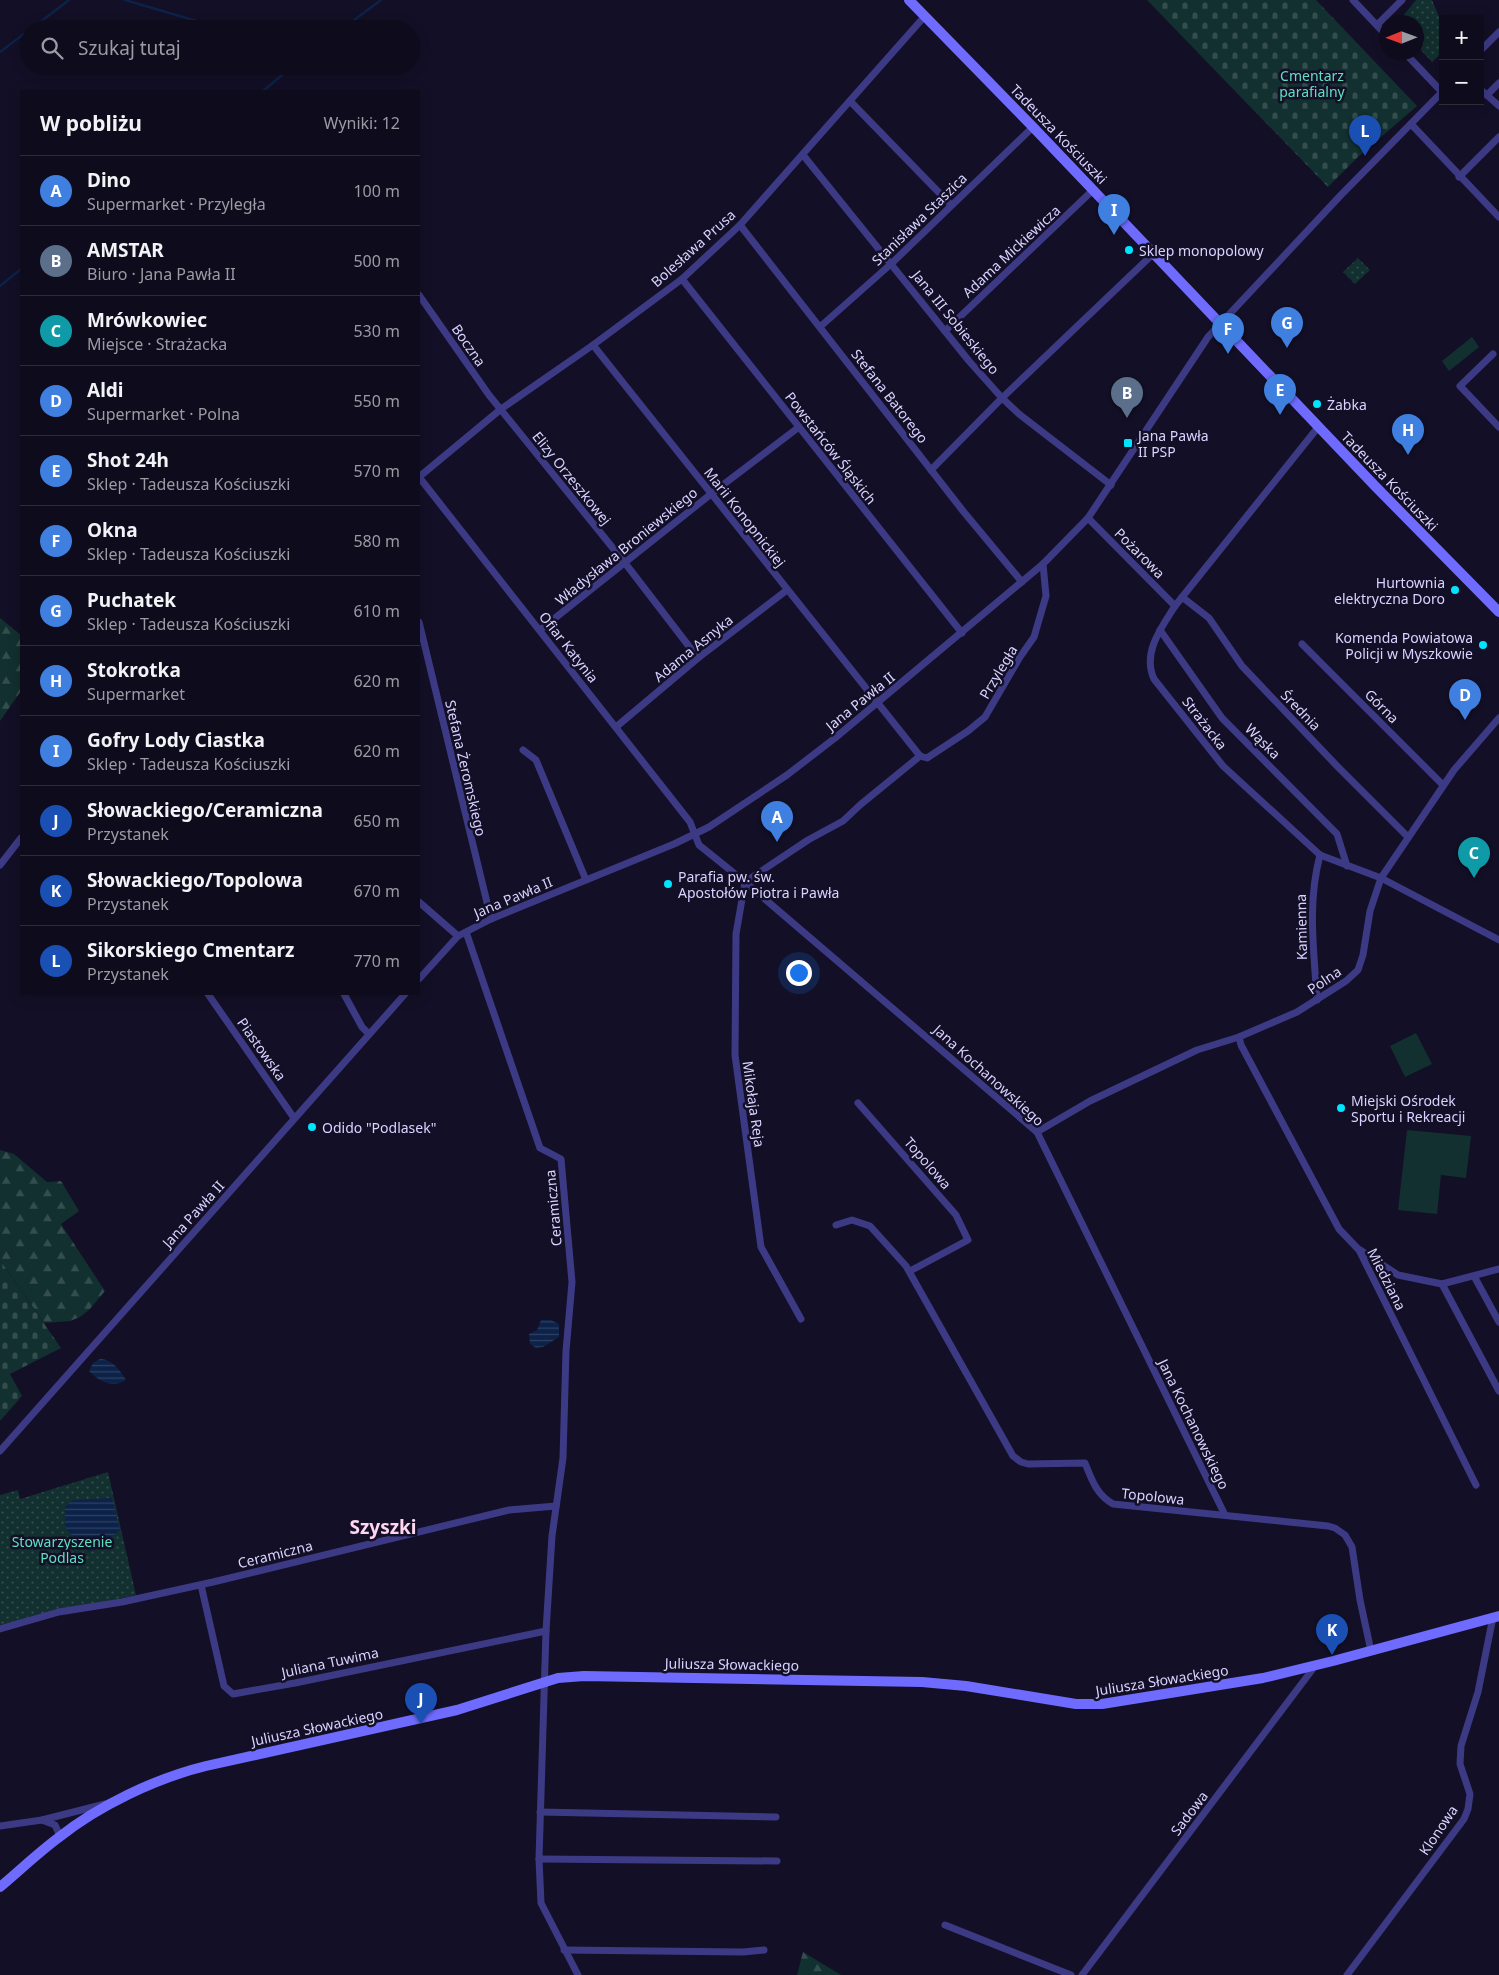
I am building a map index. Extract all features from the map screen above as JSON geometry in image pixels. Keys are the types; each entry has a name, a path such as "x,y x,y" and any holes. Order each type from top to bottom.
{"street":[{"name":"Tadeusza Kościuszki","path":"909,0 1154,253 1375,486 1499,612"},
{"path":"1354,0 1377,25 1402,0"},
{"name":"Bolesława Prusa","path":"420,476 500,409 593,345 682,279 740,224 924,17"},
{"path":"1484,47 1499,32"},
{"path":"1412,60 1439,88"},
{"path":"1487,96 1499,83"},
{"path":"1484,93 1499,106"},
{"name":"Jana Pawła II","path":"420,978 458,936 490,919 695,835 787,774 878,703 1043,564 1088,518 1208,337 1340,196 1439,94"},
{"path":"850,101 952,205"},
{"path":"1411,124 1499,216"},
{"name":"Stanisława Staszica","path":"821,326 892,263 1033,127"},
{"path":"1459,176 1499,137"},
{"name":"Jana III Sobieskiego","path":"802,154 892,263 945,331 1002,398 1018,414 1110,485"},
{"name":"Adama Mickiewicza","path":"945,331 1093,190"},
{"name":"Stefana Batorego","path":"740,224 1022,582"},
{"path":"932,470 1002,398 1154,253"},
{"name":"Powstańców Śląskich","path":"682,279 962,633"},
{"name":"Boczna","path":"420,296 500,409"},
{"name":"Marii Konopnickiej","path":"593,345 878,703"},
{"path":"1493,354 1460,386 1499,427"},
{"name":"Elizy Orzeszkowej","path":"500,409 698,658"},
{"name":"Strażacka","path":"1319,426 1175,606 1160,630 1150,658 1151,673 1223,766 1320,855 1381,878 1499,940"},
{"name":"Władysława Broniewskiego","path":"540,630 711,494 799,427"},
{"name":"Ofiar Katynia","path":"420,478 690,822 695,835"},
{"name":"Pożarowa","path":"1088,518 1175,606"},
{"name":"Przyległa","path":"745,882 808,840 843,821 860,804 920,756 927,758 968,731 985,717 1020,656 1034,637 1046,596 1043,564"},
{"name":"Adama Asnyka","path":"616,727 698,658 787,590"},
{"name":"Średnia","path":"1182,596 1209,618 1242,666 1408,836"},
{"name":"Stefana Żeromskiego","path":"420,626 490,919"},
{"name":"Wąska","path":"1160,630 1222,718 1337,834 1347,866"},
{"name":"Górna","path":"1302,644 1443,785"},
{"path":"878,703 885,709 920,756"},
{"name":"Polna","path":"1037,1132 1090,1101 1198,1050 1239,1037 1296,1012 1346,981 1358,970 1363,956 1370,911 1381,878 1454,770 1499,718"},
{"path":"524,750 536,760 586,880"},
{"name":"Jana Kochanowskiego","path":"695,835 699,845 745,882 1037,1132 1225,1515"},
{"path":"0,865 20,839"},
{"name":"Kamienna","path":"1317,1000 1311,913 1314,878 1320,855"},
{"name":"Mikołaja Reja","path":"745,882 736,934 735,1055 761,1247 801,1319"},
{"path":"420,903 458,936"},
{"name":"Ceramiczna","path":"466,932 540,1148 561,1159 572,1282 566,1352 563,1458 556,1506 546,1631 539,1859 541,1903 578,1975"},
{"name":"Piastowska","path":"209,995 294,1118"},
{"path":"345,995 362,1027 368,1034"},
{"name":"Jana Pawła II","path":"0,1451 404,995"},
{"name":"Miedziana","path":"1239,1037 1241,1045 1339,1229 1360,1250 1476,1485"},
{"name":"Topolowa","path":"858,1103 956,1215 968,1240 910,1272"},
{"name":"Topolowa","path":"836,1225 852,1220 870,1226 910,1272 1013,1456 1021,1462 1028,1464 1085,1463 1096,1490 1103,1498 1113,1504 1328,1526 1335,1528 1344,1535 1349,1541 1354,1555 1360,1600 1372,1651"},
{"path":"1360,1250 1398,1275 1442,1284 1499,1268"},
{"path":"1474,1276 1499,1322"},
{"path":"1442,1284 1499,1391"},
{"name":"Ceramiczna","path":"0,1629 60,1612 122,1602 500,1512 556,1506"},
{"name":"Juliana Tuwima","path":"201,1584 224,1686 233,1694 546,1631"},
{"name":"Juliusza Słowackiego","path":"0,1887 60,1836 123,1798 165,1778 187,1771 457,1710 558,1678 584,1676 896,1681 958,1685 1076,1704 1102,1704 1263,1678 1372,1651 1496,1616"},
{"name":"Klonowa","path":"1347,1975 1464,1819 1468,1809 1470,1794 1459,1756 1478,1692 1496,1616"},
{"name":"Sadowa","path":"1082,1975 1315,1666"},
{"path":"0,1826 42,1820 123,1798"},
{"path":"540,1812 776,1817"},
{"path":"42,1820 54,1825 60,1836"},
{"path":"539,1859 777,1862"},
{"path":"945,1925 1071,1975"},
{"path":"564,1950 743,1952 764,1950"}],"green space":[{"name":"Cmentarz parafialny","path":"1147,0 1316,0 1417,106 1358,157 1328,187"},
{"path":"1416,0 1432,0 1439,17 1439,55 1432,62 1424,53 1424,15 1404,15"},
{"path":"1358,258 1370,270 1355,284 1343,272"},
{"path":"1472,337 1479,347 1449,371 1442,361"},
{"path":"0,618 20,634 20,692 0,721"},
{"path":"1416,1033 1432,1064 1405,1077 1390,1046"},
{"path":"1407,1130 1471,1136 1466,1178 1441,1175 1437,1214 1398,1210"},
{"path":"0,1150 14,1154 47,1182 61,1181 79,1211 61,1224 105,1291 89,1310 80,1317 70,1321 44,1323 0,1260"},
{"path":"0,1260 61,1348 10,1374 22,1396 0,1421"},
{"name":"Stowarzyszenie Podlas","path":"108,1472 136,1595 0,1625 0,1495 18,1490 20,1499"},
{"path":"803,1952 841,1975 797,1975"}],"water":[{"path":"541,1320 551,1320 559,1324 559,1337 543,1347 536,1348 530,1344 529,1334 537,1330"},
{"path":"100,1359 112,1363 126,1380 121,1383 111,1384 101,1381 93,1375 89,1371 93,1363"},
{"path":"112,1498 120,1530 95,1550 89,1552 67,1530 65,1525 65,1507 73,1500"}],"waterway":[{"path":"43,20 69,0"},
{"path":"125,0 193,20"},
{"path":"354,20 381,0"},
{"path":"0,52 20,37"},
{"path":"264,90 282,75"},
{"path":"0,286 20,270"}],"place":[{"name":"Sikorskiego Cmentarz","path":"1365,156"},
{"name":"Gofry Lody Ciastka","path":"1114,235"},
{"name":"Sklep monopolowy","path":"1129,250"},
{"name":"Puchatek","path":"1287,348"},
{"name":"Okna","path":"1228,354"},
{"name":"Żabka","path":"1317,404"},
{"name":"Shot 24h","path":"1280,415"},
{"name":"AMSTAR","path":"1127,418"},
{"name":"Jana Pawła II PSP","path":"1128,443"},
{"name":"Stokrotka","path":"1408,455"},
{"name":"Hurtownia elektryczna Doro","path":"1455,590"},
{"name":"Komenda Powiatowa Policji w Myszkowie","path":"1483,645"},
{"name":"Aldi","path":"1465,720"},
{"name":"Dino","path":"777,842"},
{"name":"Mrówkowiec","path":"1474,878"},
{"name":"Parafia pw. św. Apostołów Piotra i Pawła","path":"668,884"},
{"name":"Miejski Ośrodek Sportu i Rekreacji","path":"1341,1108"},
{"name":"Odido \"Podlasek\"","path":"312,1127"},
{"name":"Słowackiego/Topolowa","path":"1332,1655"},
{"name":"Słowackiego/Ceramiczna","path":"421,1724"}],"district":[{"name":"Szyszki","path":"383,1527"}]}
